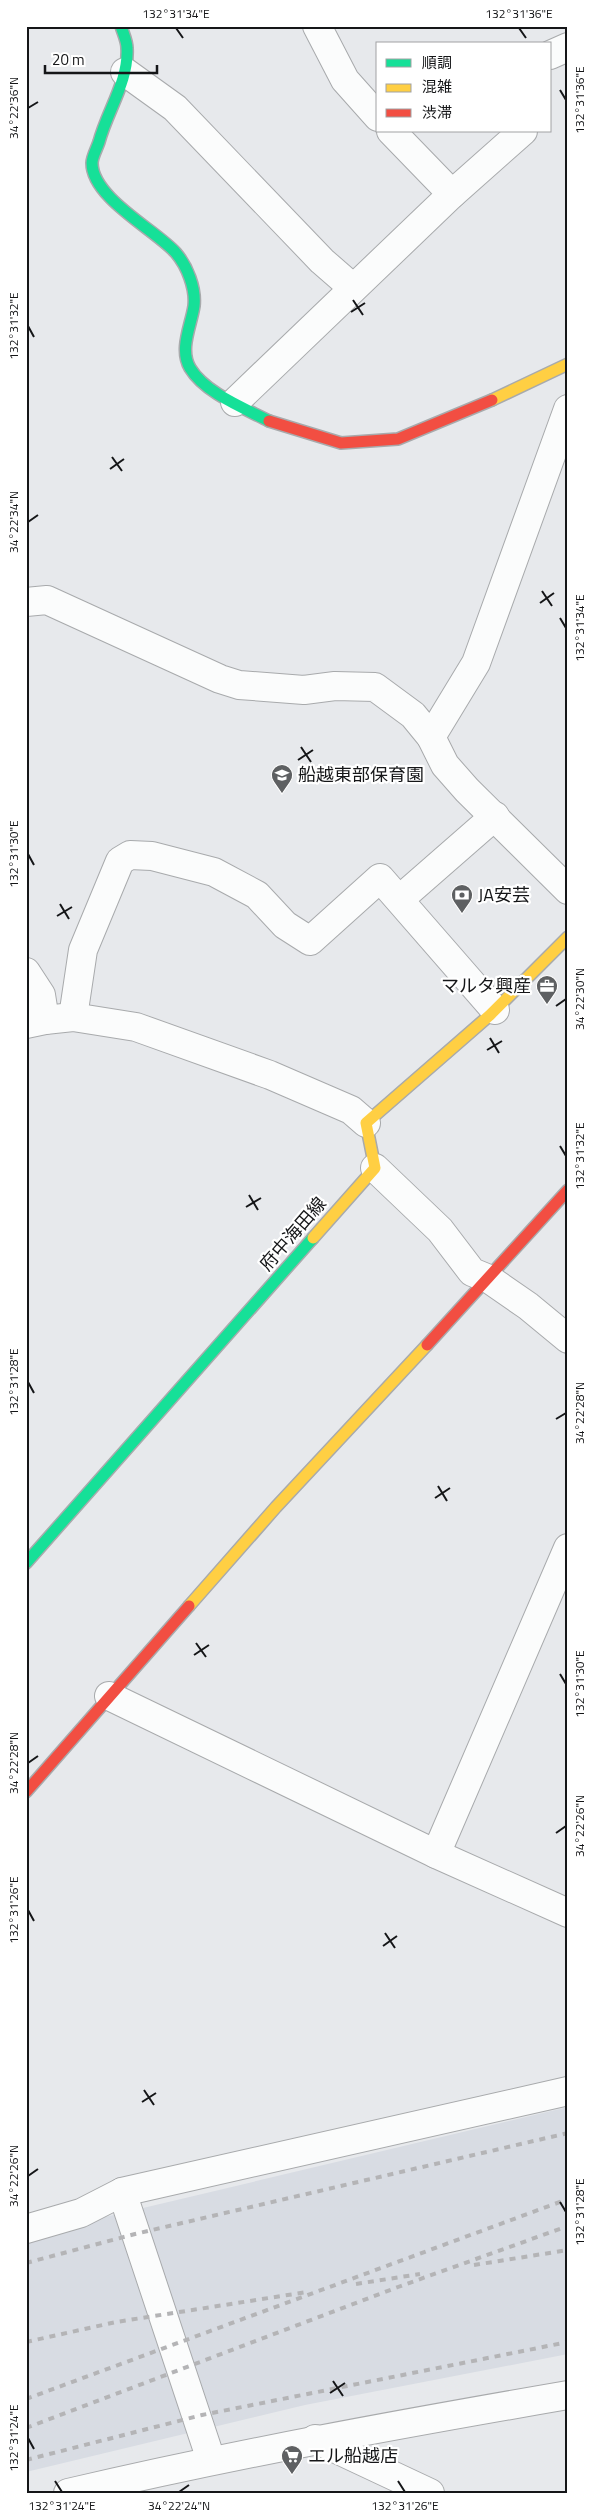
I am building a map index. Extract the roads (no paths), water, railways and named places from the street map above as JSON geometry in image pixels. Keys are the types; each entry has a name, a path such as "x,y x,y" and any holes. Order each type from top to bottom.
{"street":[{"path":"121,26 127,47 125,72 101,133 92,164 98,180 107,193 129,216 176,253 191,279 194,304 185,344 190,368 213,391 275,424 341,443 398,439 488,402 568,364"},
{"path":"317,26 345,80 376,115"},
{"path":"552,54 568,47"},
{"path":"125,72 175,108 322,261 353,288"},
{"path":"392,132 452,194"},
{"path":"235,402 452,194 522,132"},
{"path":"431,737 476,663 568,409"},
{"path":"26,602 47,600 220,679 239,685 304,690 336,686 376,687 413,714 431,737 445,764 466,790 495,816 568,890"},
{"path":"400,899 495,816"},
{"path":"73,1017 83,950 120,862 130,855 152,856 214,872 257,895 286,925 310,941 380,878 495,1010"},
{"path":"366,1123 495,1010 568,937"},
{"path":"26,972 41,995 36,1022 73,1017 136,1027 270,1075 351,1110 366,1123 375,1168 440,1230 472,1272 489,1279 528,1306 568,1339"},
{"name":"府中海田線","path":"26,1563 375,1168"},
{"path":"26,1792 276,1506 489,1279 568,1190"},
{"path":"436,1854 568,1548"},
{"path":"110,1696 436,1854 568,1913"},
{"path":"26,2229 81,2214 122,2192 568,2092"},
{"path":"122,2192 211,2460"},
{"path":"68,2493 211,2460 315,2439 568,2394"},
{"path":"315,2439 430,2493"}],"railway":[{"path":"26,2263 135,2234 568,2133"},
{"path":"26,2399 568,2199"},
{"path":"26,2428 398,2287 568,2226"},
{"path":"474,2265 568,2250"},
{"path":"356,2284 420,2274"},
{"path":"26,2342 116,2322 307,2292"},
{"path":"26,2460 202,2415 568,2342"}],"place":[{"name":"船越東部保育園","path":"282,794"},
{"name":"JA安芸","path":"462,914"},
{"name":"マルタ興産","path":"547,1005"},
{"name":"エル船越店","path":"292,2475"}]}
